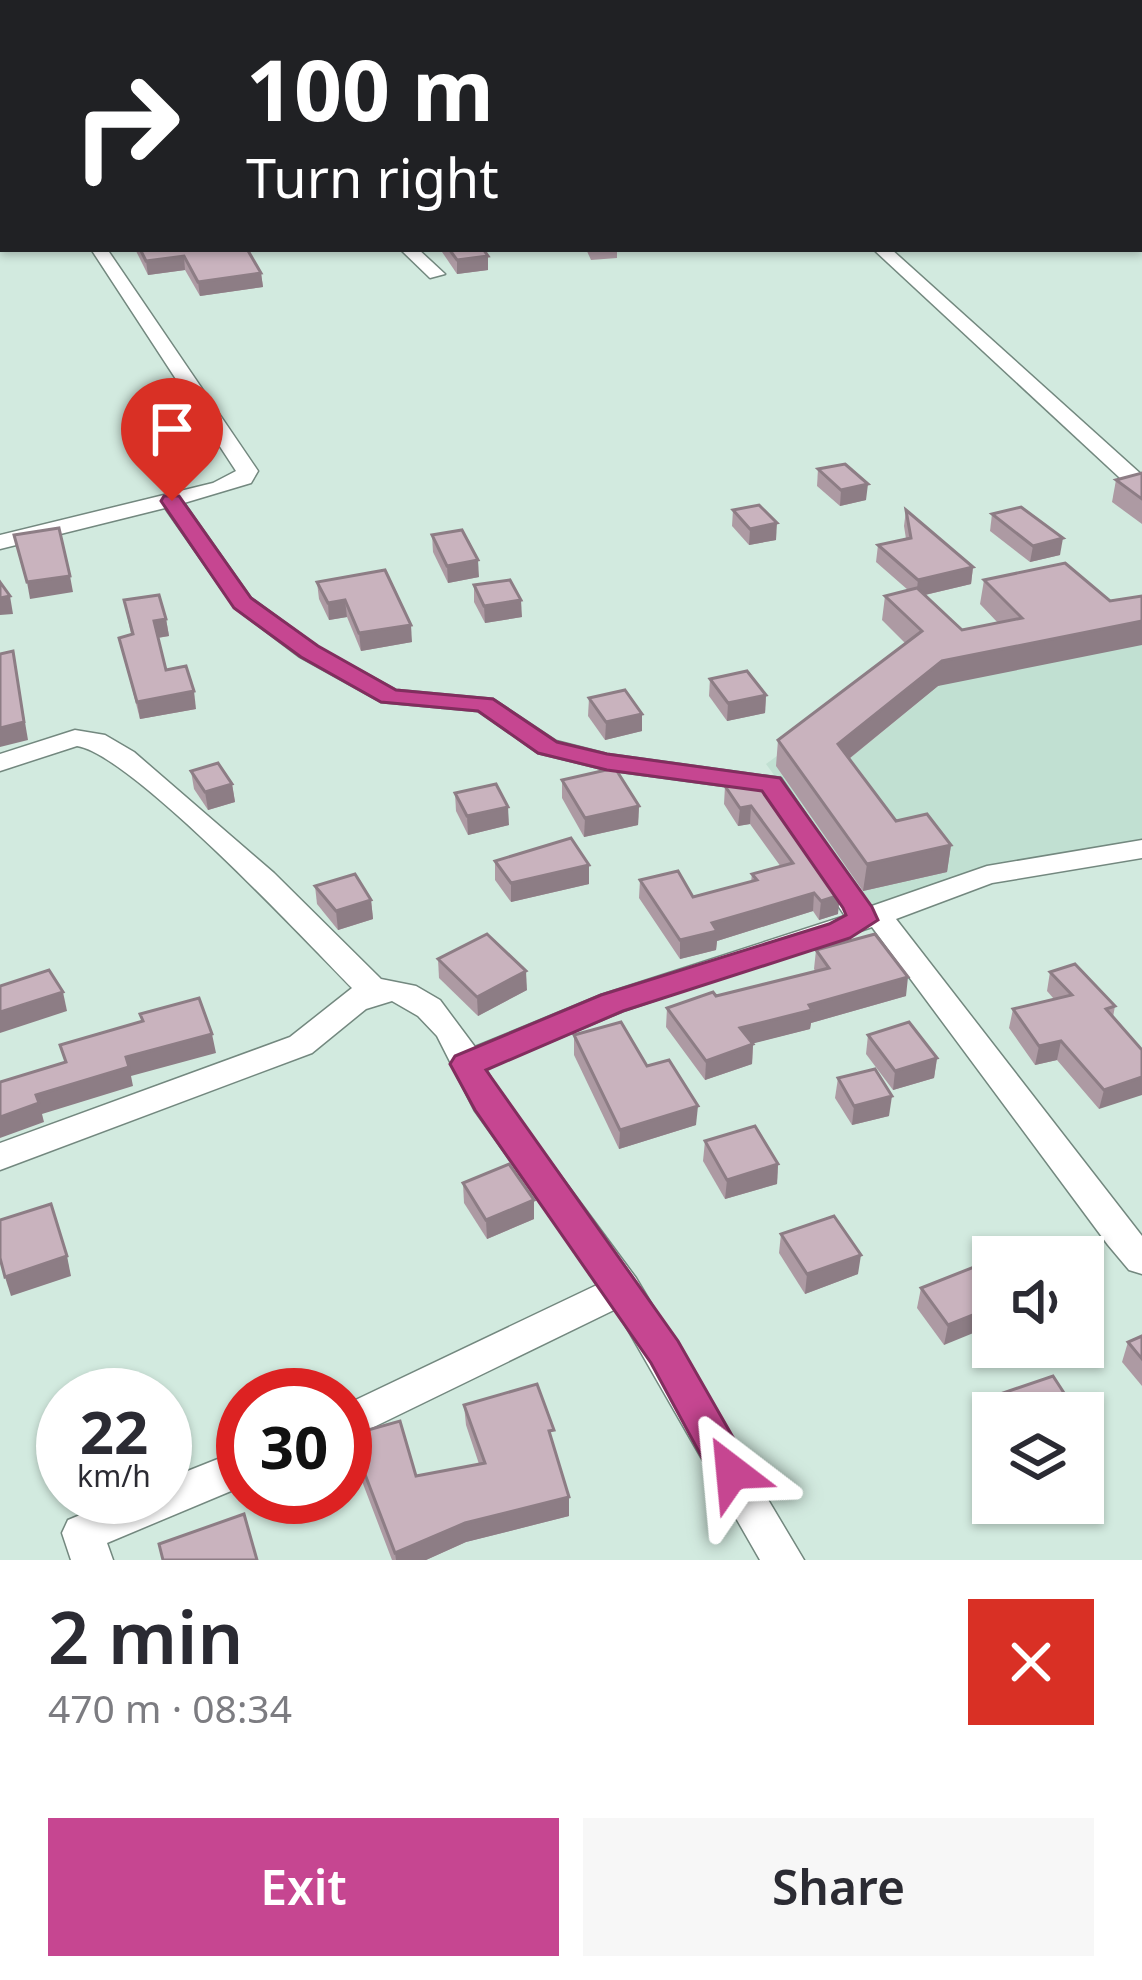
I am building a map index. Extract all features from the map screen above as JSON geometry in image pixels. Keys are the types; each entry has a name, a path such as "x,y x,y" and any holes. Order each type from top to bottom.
{"street":[{"path":"629,0 655,0"},
{"path":"0,542 220,488 243,478 247,471 101,252"},
{"path":"411,252 436,274"},
{"path":"884,252 1142,486"},
{"path":"172,501 243,603 309,652 390,697 484,704 548,747 607,762 771,784 870,917 1067,1161 1110,1228 1142,1260"},
{"path":"0,763 75,738 96,741 125,758 264,880 375,992"},
{"path":"466,1064 612,1003 719,972 987,875 1142,849"},
{"path":"0,1157 307,1043 363,994 389,989 420,1000 458,1038 487,1102 622,1289 783,1560"},
{"path":"372,1411 622,1289"},
{"path":"92,1560 83,1533 216,1478"}],"shaded area":[{"path":"1142,617 1142,843 971,872 870,906 766,764 900,666"}],"building":[{"path":"142,252 249,252 261,273 198,282 184,256 146,261"},
{"path":"451,252 485,252 488,256 457,260"},
{"path":"845,464 868,484 841,490 818,469"},
{"path":"1142,473 1142,499 1116,480"},
{"path":"759,505 777,523 750,529 733,510"},
{"path":"1021,507 1063,538 1033,546 992,514"},
{"path":"906,510 973,567 918,580 878,545 911,538"},
{"path":"59,528 70,576 27,582 14,535"},
{"path":"462,530 478,560 447,566 432,535"},
{"path":"1065,563 1110,601 1142,596 1142,621 942,661 838,744 896,821 927,814 951,845 867,864 778,740 922,631 885,596 917,588 962,630 1022,618 984,580"},
{"path":"385,570 411,625 359,633 345,600 328,603 317,582"},
{"path":"510,580 521,600 484,606 474,585"},
{"path":"159,595 166,619 154,621 166,670 186,666 194,691 137,702 119,638 133,634 124,600"},
{"path":"13,651 24,722 0,728 0,654"},
{"path":"747,671 766,695 728,703 710,679"},
{"path":"625,690 642,714 606,722 589,698"},
{"path":"218,763 232,784 205,792 191,771"},
{"path":"615,768 639,806 585,818 562,780"},
{"path":"762,778 840,895 821,901 814,893 712,923 717,931 680,940 640,880 678,871 693,897 757,880 752,874 793,863 751,806 740,808 725,786"},
{"path":"496,784 508,807 467,816 455,793"},
{"path":"571,838 589,865 511,883 495,861"},
{"path":"355,874 371,900 336,911 315,886"},
{"path":"487,934 526,971 477,997 438,959"},
{"path":"875,934 908,977 809,1005 812,1010 740,1028 753,1044 706,1061 667,1008 713,992 716,996 829,968 816,950"},
{"path":"1075,964 1115,1006 1106,1009 1142,1050 1142,1077 1104,1090 1061,1041 1039,1046 1013,1009 1072,995 1050,972"},
{"path":"49,970 63,992 0,1012 0,986"},
{"path":"199,998 212,1034 126,1057 129,1067 36,1095 39,1103 0,1117 0,1082 66,1062 60,1045 143,1021 140,1014"},
{"path":"621,1022 647,1066 669,1060 698,1106 620,1130 574,1035"},
{"path":"909,1022 937,1058 895,1071 868,1035"},
{"path":"875,1069 892,1096 854,1106 838,1078"},
{"path":"755,1126 778,1164 727,1180 705,1141"},
{"path":"509,1164 534,1200 486,1220 463,1183"},
{"path":"51,1204 67,1256 5,1277 0,1220"},
{"path":"834,1216 861,1255 807,1274 781,1234"},
{"path":"972,1268 972,1315 948,1325 921,1288"},
{"path":"1142,1336 1142,1359 1128,1342"},
{"path":"1053,1376 1063,1392 1006,1392"},
{"path":"537,1384 554,1430 549,1431 569,1497 465,1523 395,1553 372,1493 372,1429 400,1421 416,1476 485,1463 464,1405"},
{"path":"216,1524 247,1524 257,1560 163,1560 159,1544"}],"route":[{"path":"172,501 212,567 243,603 309,652 390,697 484,704 548,747 607,762 771,784 857,907 863,920 840,931 612,1003 466,1064 487,1102 664,1352 732,1472"}]}
